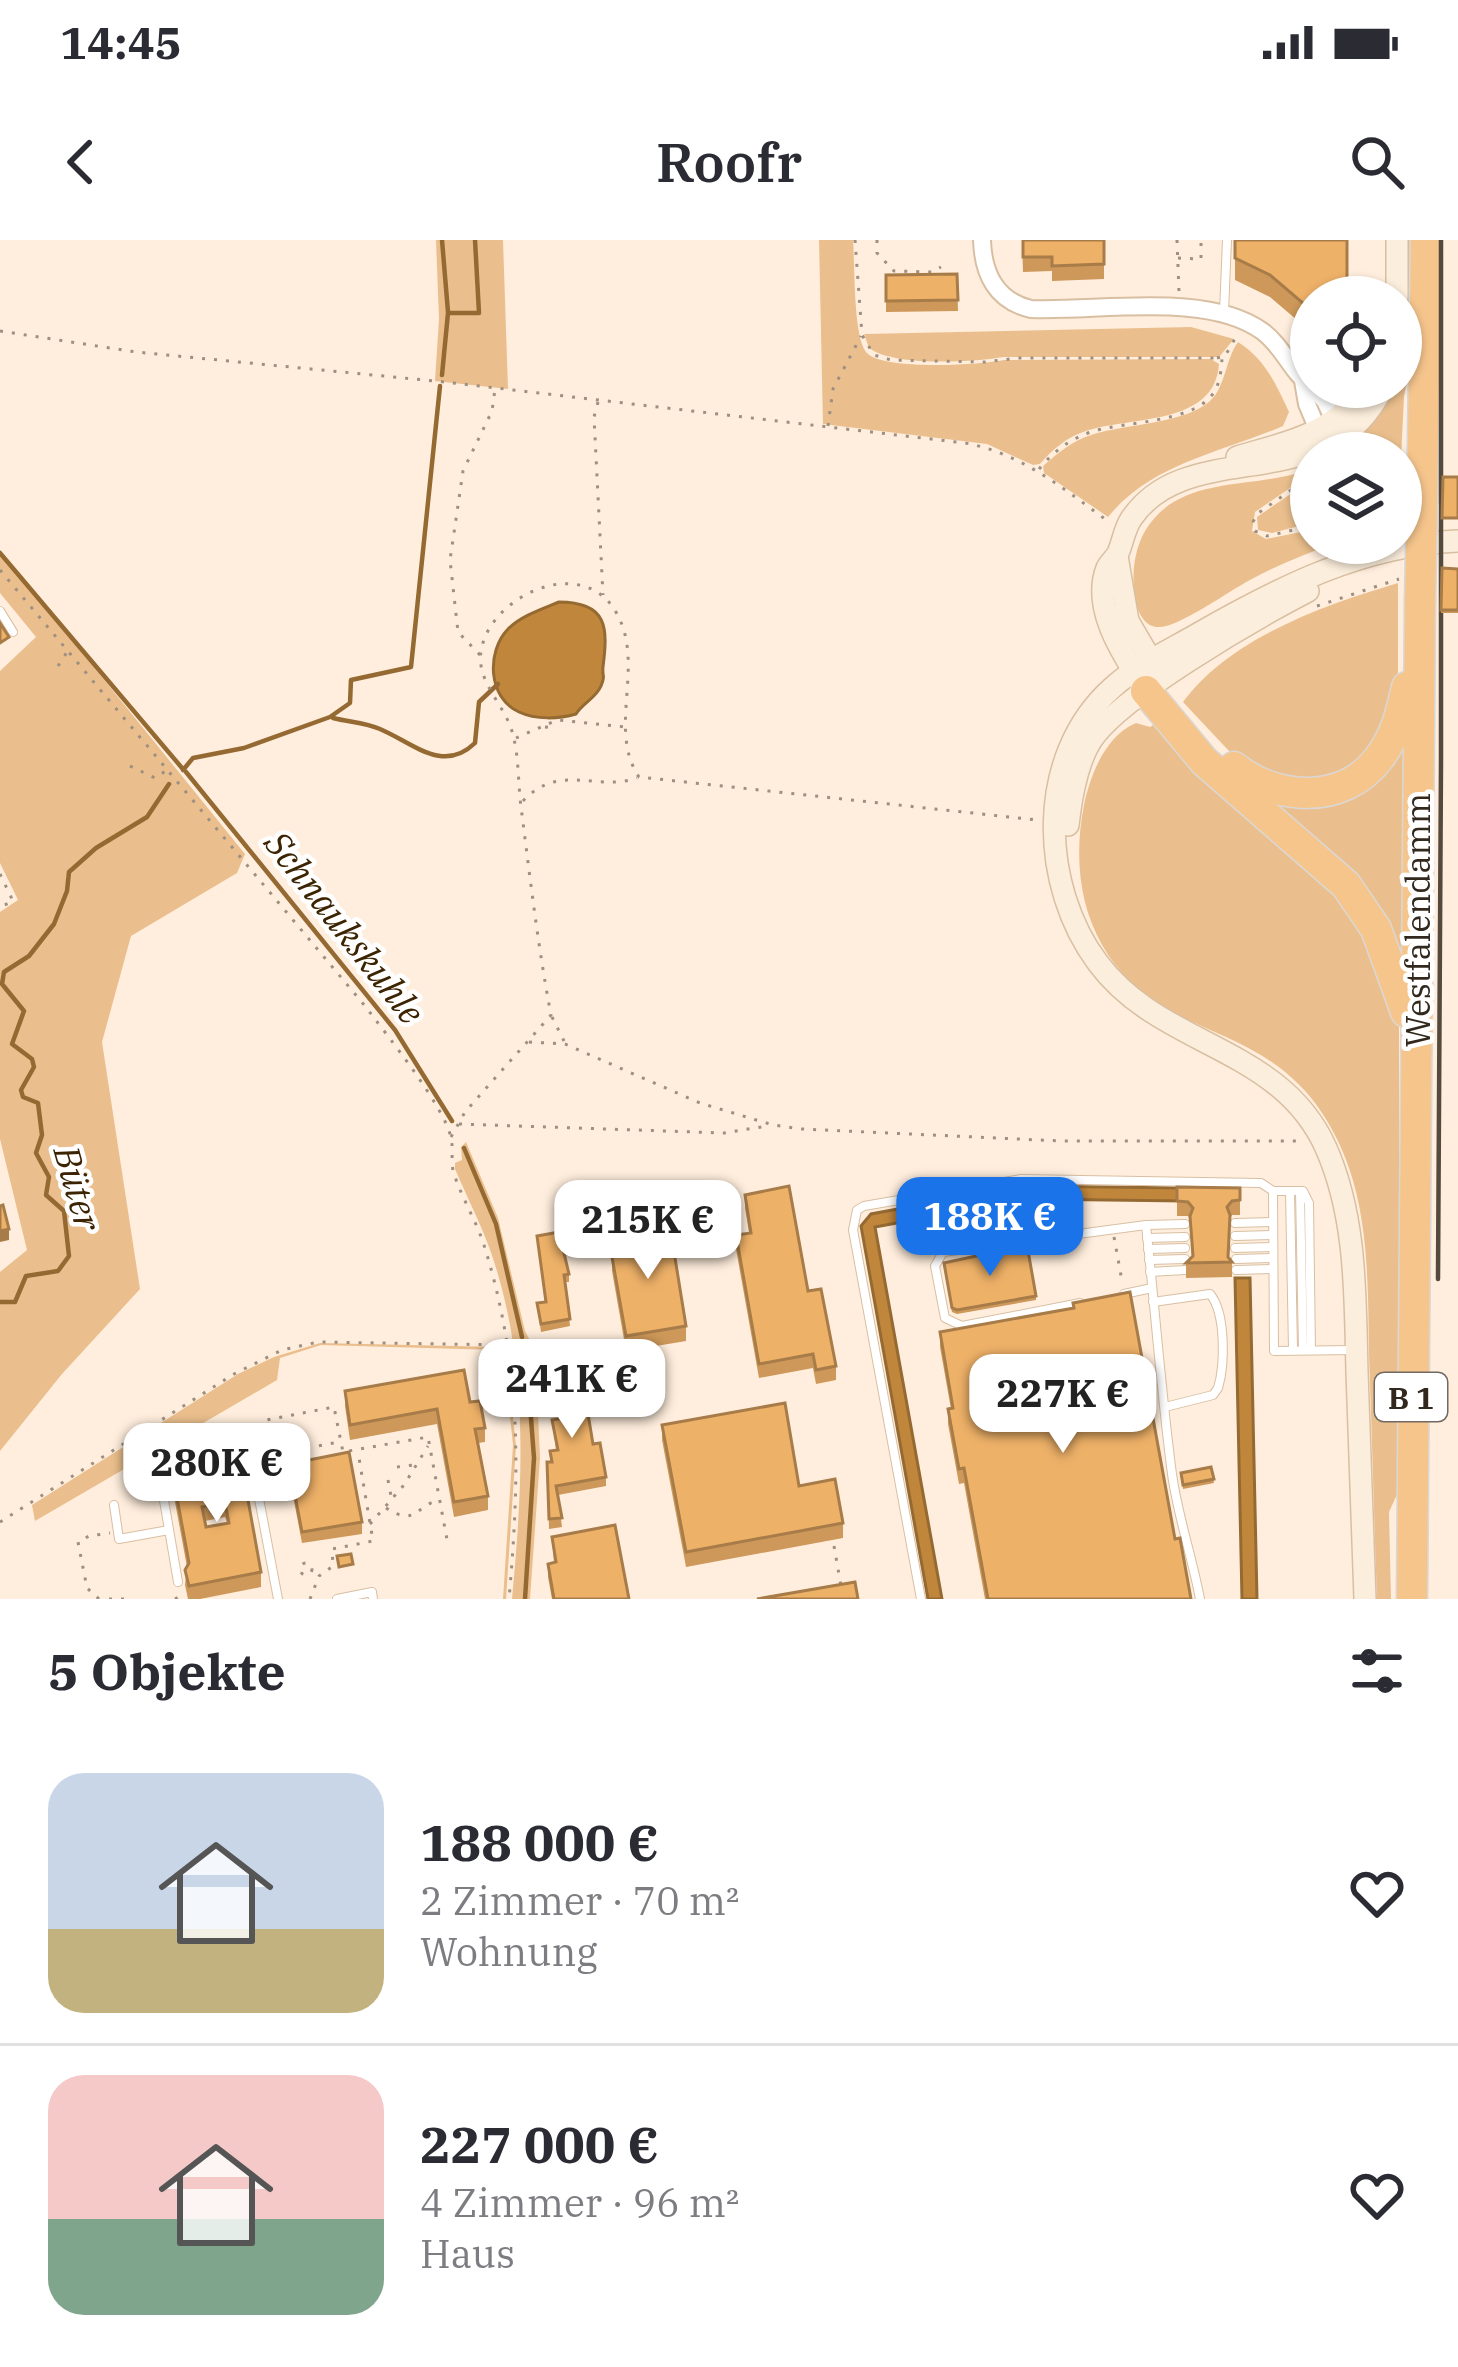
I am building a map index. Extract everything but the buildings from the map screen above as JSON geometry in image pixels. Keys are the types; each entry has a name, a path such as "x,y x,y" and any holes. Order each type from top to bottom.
{"highway":[{"name":"Westfalendamm","path":"1412,1599 1420,634 1415,589 1422,504 1426,240"},
{"path":"1148,676 1237,770 1258,784 1277,790 1327,791 1372,766 1392,738 1420,634"},
{"path":"1148,676 1204,761 1329,868 1361,906 1388,954 1416,1047"}],"street":[{"path":"982,240 991,283 1020,306 1187,308 1224,314 1244,320 1274,340 1290,361"},
{"path":"1396,276 1397,240"},
{"path":"1331,432 1350,408"},
{"path":"1336,432 1359,422 1369,408"},
{"path":"1148,676 1116,643 1106,612 1108,566 1132,518 1150,499 1193,476 1290,459"},
{"path":"1365,1599 1350,1241 1343,1196 1317,1131 1291,1097 1254,1066 1156,1017 1124,993 1076,930 1062,885 1070,806 1089,744 1148,676 1269,595 1345,562 1397,546 1458,541"},
{"path":"1148,676 1328,581 1397,557 1458,554"}],"lane":[{"path":"1224,314 1227,240"},
{"path":"0,611 13,632"},
{"path":"920,1599 853,1230 857,1210 1021,1179 1261,1183 1273,1191 1295,1191 1307,1195 1309,1203 1302,1350"},
{"path":"1273,1191 1274,1351 1356,1350"},
{"path":"1295,1191 1302,1350"},
{"path":"1235,1223 1273,1222"},
{"path":"1152,1288 962,1326 945,1318 934,1266 943,1252 1185,1224"},
{"path":"1146,1226 1182,1533 1191,1547 1200,1599"},
{"path":"1235,1236 1273,1235"},
{"path":"1147,1238 1185,1237"},
{"path":"1235,1248 1273,1247"},
{"path":"1149,1255 1185,1259 1150,1272"},
{"path":"1236,1265 1274,1264"},
{"path":"1154,1302 1210,1294 1217,1300 1220,1317 1218,1388 1213,1395 1165,1407"},
{"path":"230,1471 253,1467 278,1599"},
{"path":"178,1582 161,1483 184,1479"},
{"path":"113,1505 119,1539 169,1530"},
{"path":"337,1599 372,1592 373,1599"}],"path":[{"path":"855,240 862,335 868,351 891,361 1218,358"},
{"path":"877,240 877,253 894,271 932,272 940,267"},
{"path":"1177,240 1180,294"},
{"path":"1177,258 1201,259 1199,240"},
{"path":"861,317 875,317"},
{"path":"0,331 181,357 495,388 988,447 1037,470 1109,522"},
{"path":"827,427 833,389 862,335"},
{"path":"1037,470 1054,452 1092,431 1183,413 1206,402 1219,383 1218,358 1237,336"},
{"path":"495,388 492,411 463,471 450,560 458,632 480,656 487,685 514,739 551,1015 566,1044"},
{"path":"599,401 594,418 603,596"},
{"path":"1290,491 1252,522 1255,531 1267,536 1290,531"},
{"path":"0,570 365,1006 415,1073 452,1137"},
{"path":"480,656 502,612 532,591 576,584 603,596 615,610 627,644 626,749 639,777"},
{"path":"1306,611 1365,588 1415,589"},
{"path":"58,666 68,650"},
{"path":"514,739 557,720 626,727"},
{"path":"543,727 555,728"},
{"path":"130,766 155,778 168,769"},
{"path":"521,803 534,789 561,779 626,782 639,777 1045,821"},
{"path":"0,874 13,901 0,908"},
{"path":"509,1599 519,1466 515,1388 482,1240 454,1175 452,1137 457,1124 551,1015"},
{"path":"527,1042 566,1044 700,1103 772,1126"},
{"path":"457,1124 724,1133 772,1126 1061,1141 1308,1140 1297,1125"},
{"path":"1112,1230 1124,1294"},
{"path":"0,1522 234,1374 282,1350 334,1341 508,1345"},
{"path":"340,1441 272,1454 266,1420 334,1408 343,1452 428,1437 448,1545"},
{"path":"370,1523 429,1444"},
{"path":"310,1599 319,1576 333,1566 332,1549 374,1541 358,1450"},
{"path":"397,1467 415,1465"},
{"path":"388,1480 392,1499"},
{"path":"384,1507 409,1516 440,1500"},
{"path":"99,1599 87,1595 78,1542 89,1535 118,1532"},
{"path":"834,1546 841,1589"},
{"path":"312,1572 319,1576"},
{"path":"109,1599 125,1599"}],"shaded area":[{"path":"436,240 503,240 508,389 435,381"},
{"path":"819,240 853,240 859,331 866,352 875,358 932,365 1211,359 1219,364 1214,384 1203,399 1187,408 1079,434 1033,465 987,444 823,424"},
{"path":"1407,240 1416,240 1415,276 1406,276"},
{"path":"1191,327 1234,339 1219,357 1004,357 935,362 881,354 869,348 864,334"},
{"path":"1238,342 1256,356 1274,382 1289,412 1283,426 1166,472 1108,517 1044,473 1043,466 1084,438 1199,409 1215,395"},
{"path":"1381,408 1403,408 1402,432 1359,432"},
{"path":"1290,475 1290,488 1255,512 1252,531 1266,539 1290,534 1290,561 1180,621 1160,627 1144,620 1136,603 1134,566 1141,539 1159,513 1196,492"},
{"path":"1290,494 1290,528 1272,533 1258,530 1257,517"},
{"path":"0,551 245,854 237,873 131,936 102,1042 140,1289 0,1451 0,1272 27,1250 0,1139 0,912 18,900 0,863 0,671 36,637 0,593"},
{"path":"1398,583 1398,692 1367,762 1314,788 1244,767 1183,702 1203,679 1252,642 1310,613"},
{"path":"559,602 587,607 601,620 603,680 576,714 526,715 509,705 496,686 496,650 513,624"},
{"path":"1159,721 1367,922 1399,1024 1400,1488 1389,1512 1391,1599 1377,1599 1366,1261 1361,1215 1340,1146 1312,1099 1280,1068 1174,1013 1124,975 1093,926 1084,898 1080,837 1095,769 1125,729 1136,723 1150,727"},
{"path":"1405,742 1405,969 1217,760 1296,799"},
{"path":"466,1142 498,1218 525,1331 535,1350 540,1458 530,1599 512,1599 520,1422 511,1333 489,1247 455,1169"},
{"path":"1023,1186 1186,1188 1185,1201 1027,1199 875,1227 942,1599 928,1599 861,1226 871,1214"},
{"path":"1235,1278 1250,1278 1257,1599 1242,1599"},
{"path":"320,1343 499,1347 506,1351 516,1446 506,1599 513,1445 504,1358 497,1350 321,1345 280,1358 277,1380 35,1521 32,1505 238,1374 274,1357"}],"waterway":[{"path":"442,240 448,312"},
{"name":"Büter","path":"442,375 448,313 479,313 475,240"},
{"name":"Büter","path":"183,770 193,758 244,748 330,717 350,703 351,680 411,667 440,386"},
{"path":"0,553 182,768"},
{"path":"333,718 375,727 428,753 451,756 475,743 479,702 498,684"},
{"name":"Schnaukskuhle","path":"186,772 395,1030 452,1121"},
{"name":"Büter","path":"0,1302 15,1302 26,1276 58,1271 69,1256 64,1211 46,1195 49,1177 36,1153 42,1135 38,1103 23,1097 21,1090 34,1067 32,1059 12,1044 24,1011 2,984 4,972 29,956 54,924 69,872 96,848 147,817 169,784"},
{"name":"Schnaukskuhle","path":"464,1148 496,1224 522,1337"},
{"name":"Schnaukskuhle","path":"525,1599 534,1458 527,1365"}],"railway":[{"path":"1438,1279 1441,240"}]}
